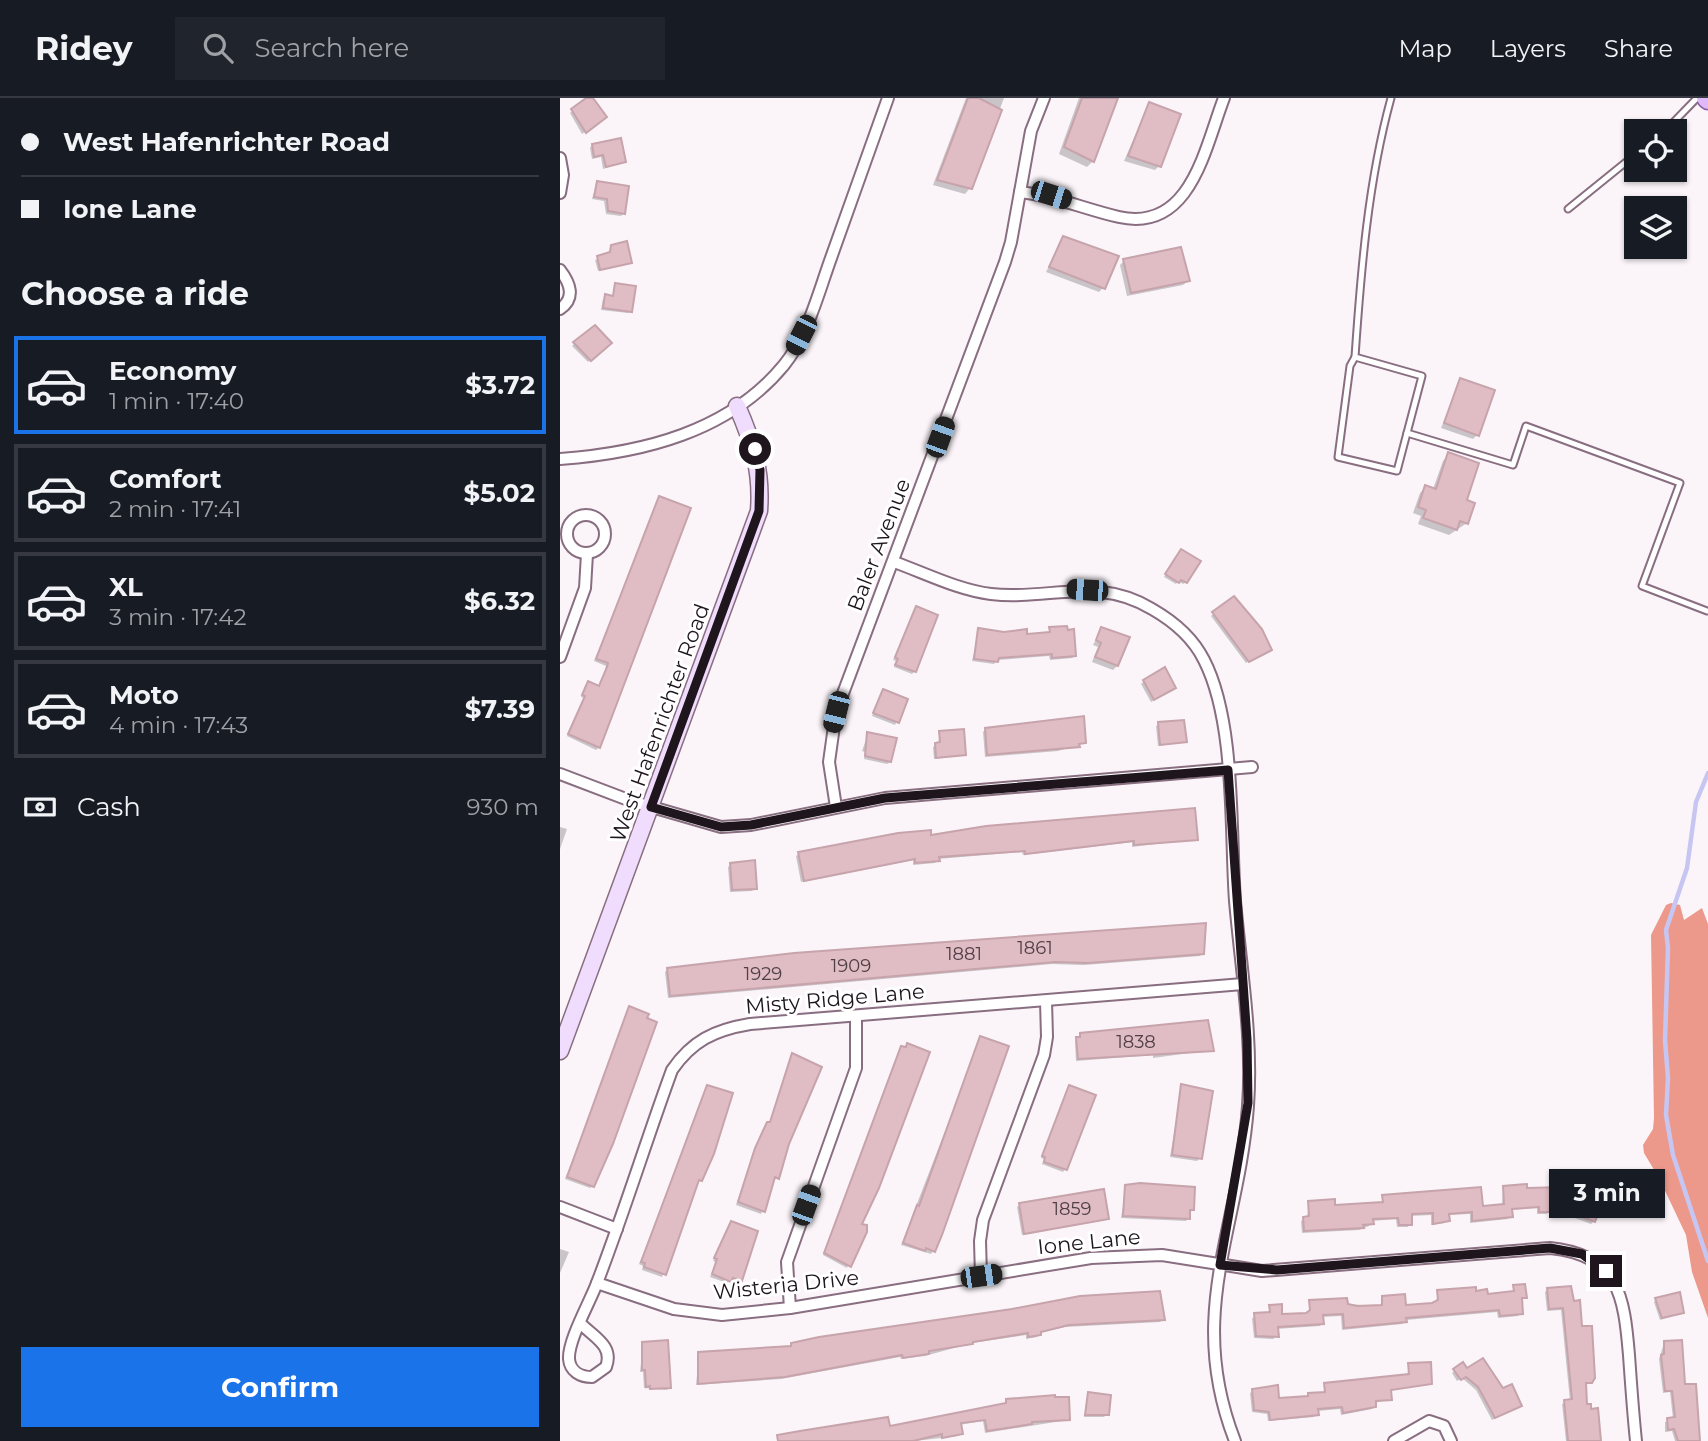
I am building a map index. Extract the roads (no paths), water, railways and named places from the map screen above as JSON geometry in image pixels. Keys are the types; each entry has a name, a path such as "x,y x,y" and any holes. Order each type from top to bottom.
{"street":[{"path":"560,459 619,453 690,432 737,406 783,366 801,335 888,98"},
{"name":"Baler Avenue","path":"836,807 829,762 832,730 1005,262 1031,131 1044,98"},
{"path":"1020,192 1051,195 1126,218 1145,218 1164,212 1181,200 1193,182 1224,98"},
{"path":"560,158 563,175 560,193"},
{"path":"560,270 570,294 569,301 560,309"},
{"name":"West Hafenrichter Road","path":"560,1051 759,511 760,470 755,449 737,406"},
{"path":"560,657 585,589 587,554"},
{"path":"894,562 974,591 993,595 1072,589 1126,596 1150,607 1188,636 1204,659 1220,710 1228,770 1243,984 1248,1103 1220,1265 1212,1345 1220,1397 1235,1441"},
{"path":"560,774 651,807 721,827 751,825 885,798 1252,768"},
{"name":"Misty Ridge Lane","path":"581,1324 604,1344 609,1356 606,1367 592,1377 581,1375 570,1363 570,1352 672,1070 685,1051 704,1037 726,1028 1243,984"},
{"path":"981,1276 980,1241 983,1220 1044,1055 1047,1037 1046,1001"},
{"path":"790,1308 787,1262 856,1068 856,1016"},
{"path":"560,1208 617,1228"},
{"name":"Ione Lane","path":"981,1276 1139,1254 1277,1270 1550,1248 1582,1254 1606,1271 1623,1304 1636,1441"},
{"name":"Wisteria Drive","path":"597,1283 651,1302 697,1313 722,1315 790,1308 981,1276"},
{"path":"1394,1441 1429,1421 1444,1426 1451,1441"}],"lane":[{"path":"1355,357 1422,376 1397,471 1338,457 1350,366 1355,357 1360,278 1378,144 1391,98"},
{"path":"1677,119 1697,98"},
{"path":"1568,209 1624,164"},
{"path":"1407,433 1513,465 1526,426 1680,483 1642,586 1707,611"}],"waterway":[{"path":"1708,773 1696,802 1687,868 1666,930 1668,948 1665,1040 1668,1078 1666,1115 1673,1155 1708,1261"}]}
